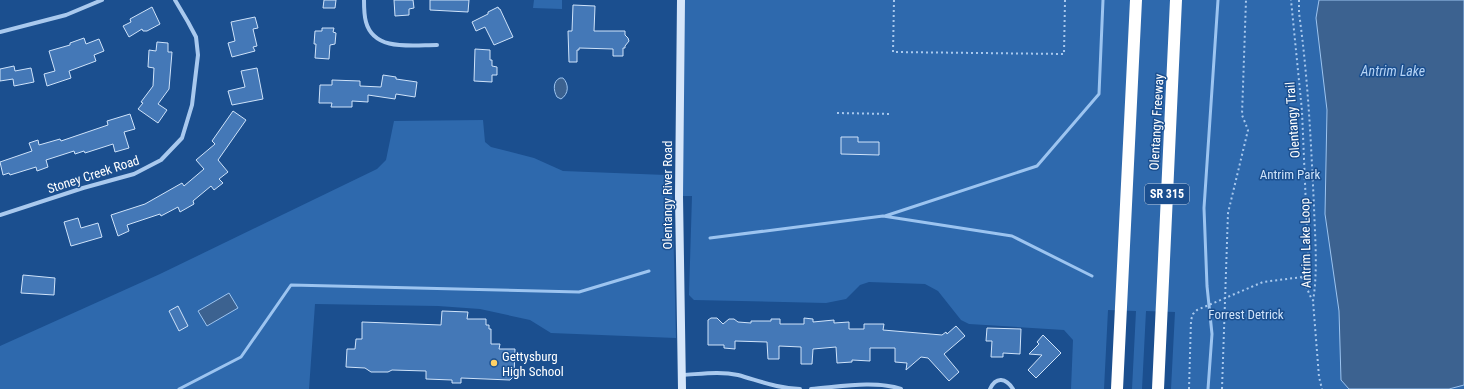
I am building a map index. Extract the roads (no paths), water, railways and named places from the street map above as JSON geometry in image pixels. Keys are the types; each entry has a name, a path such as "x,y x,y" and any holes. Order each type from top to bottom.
{"highway":[{"name":"Olentangy Freeway","path":"1117,389 1136,0"},
{"name":"Olentangy Freeway","path":"1158,389 1176,0"}],"main road":[{"name":"Olentangy River Road","path":"682,0 679,196 682,389"}],"street":[{"path":"0,32 66,15 102,0"},
{"name":"Stoney Creek Road","path":"0,215 77,190 134,174 161,160 182,138 192,105 198,55 196,38 175,0"},
{"path":"364,0 366,22 369,29 380,41 397,45 437,45"},
{"path":"682,375 722,373 738,375 784,389 800,389"},
{"path":"990,389 992,384 998,380 1004,380 1009,383 1013,389"},
{"path":"811,389 870,385 901,389"}],"water":[{"name":"Antrim Lake","path":"1319,0 1464,0 1464,385 1449,389 1349,389 1341,380 1339,311 1325,214 1327,110 1316,18"},
{"path":"560,78 565,80 567,86 567,92 561,99 557,97 554,89 556,81"},
{"path":"229,293 238,308 207,326 198,311"}],"waterway":[{"path":"885,216 1037,166 1099,94 1103,0"},
{"path":"1208,389 1212,334 1207,286 1204,208 1218,0"},
{"path":"710,238 883,216 1012,236 1092,276"},
{"path":"179,389 241,357 291,285 579,292 649,271"}],"place":[{"name":"Gettysburg High School","path":"494,363"}],"park label":[{"name":"Antrim Park","path":"1290,174"},
{"name":"Forrest Detrick","path":"1246,314"}]}
